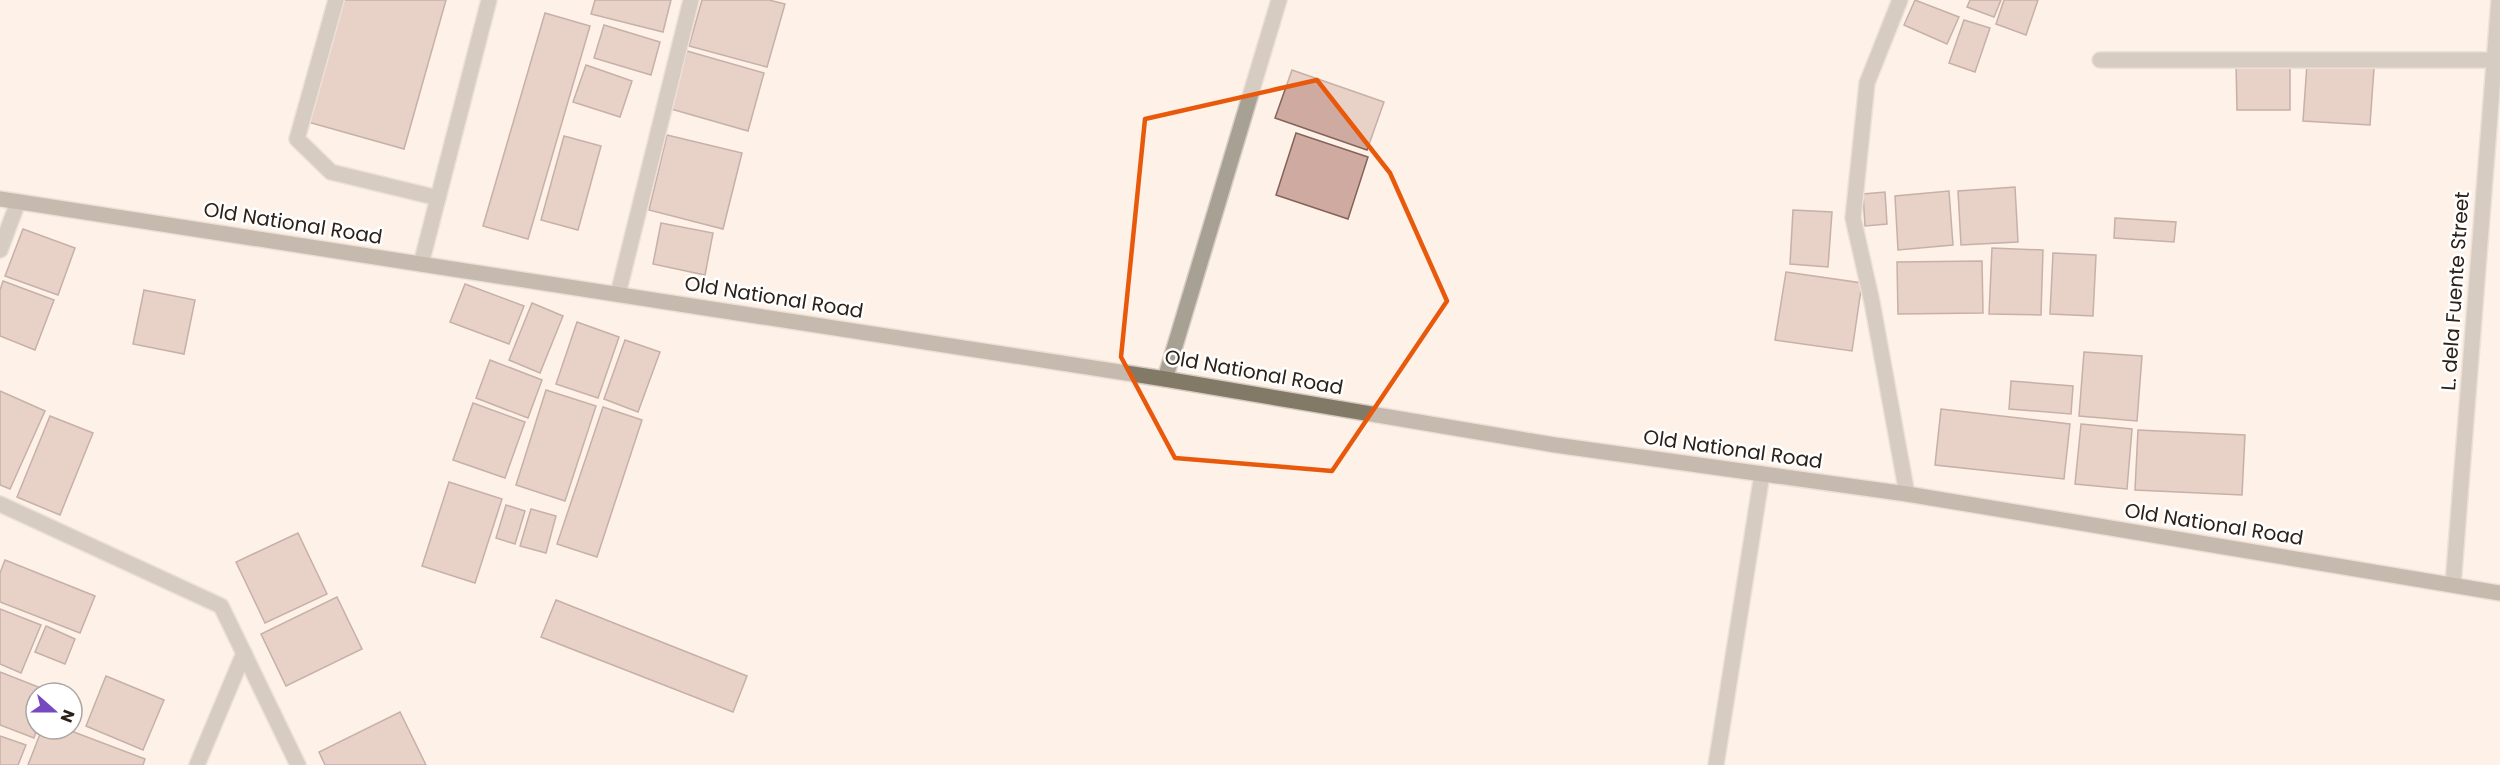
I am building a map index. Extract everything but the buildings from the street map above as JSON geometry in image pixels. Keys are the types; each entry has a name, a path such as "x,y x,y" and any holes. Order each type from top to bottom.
{"main road":[{"name":"Old National Road","path":"0,199 1166,379 1555,445 1907,494 2500,593"}],"street":[{"path":"336,0 297,139 331,172 438,198"},
{"path":"421,264 489,0"},
{"path":"618,294 691,0"},
{"path":"1166,379 1279,0"},
{"path":"1900,0 1867,83 1853,218 1872,302 1907,494"},
{"name":"L. dela Fuente Street","path":"2453,585 2499,0"},
{"path":"2100,60 2494,60"},
{"path":"0,250 18,202"},
{"path":"1716,765 1762,474"},
{"path":"0,504 220,606 298,765"},
{"path":"197,765 243,653"}],"highlighted area":[{"path":"1317,80 1390,173 1447,301 1332,471 1175,458 1121,357 1145,119"}]}
